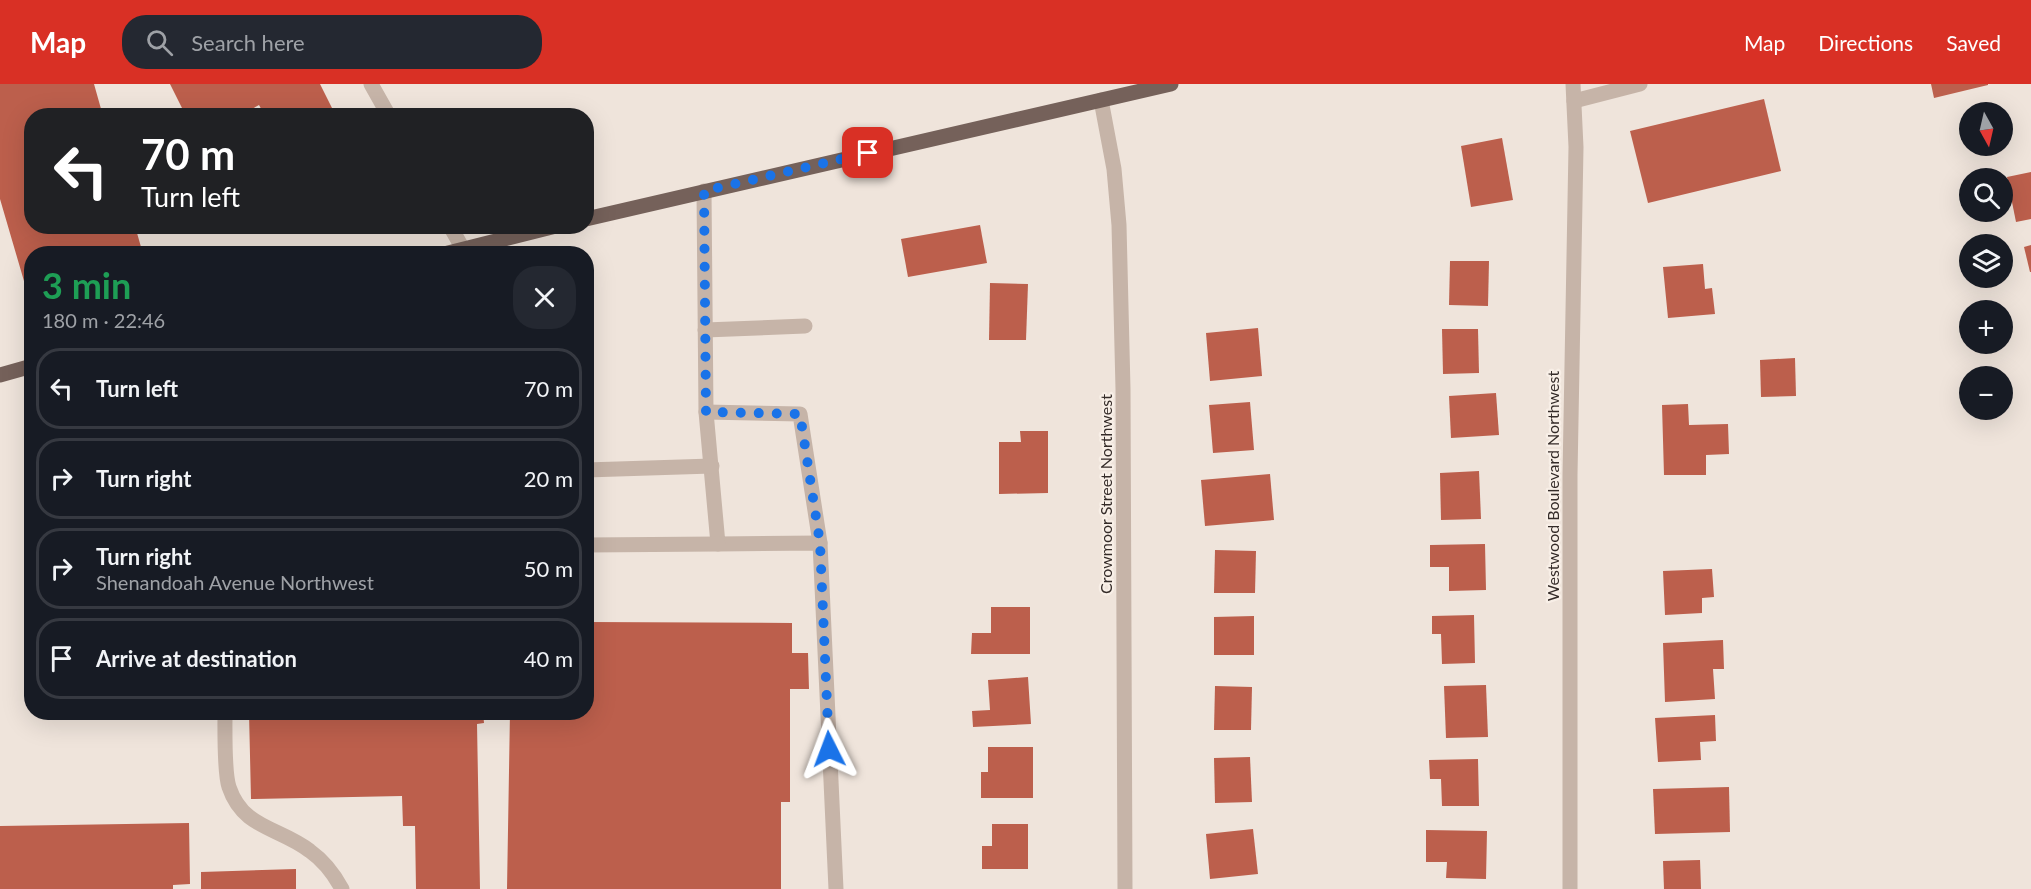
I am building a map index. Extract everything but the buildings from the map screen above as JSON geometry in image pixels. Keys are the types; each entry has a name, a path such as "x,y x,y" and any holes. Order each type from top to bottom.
{"main road":[{"path":"594,217 1171,84"},
{"path":"475,246 524,234"},
{"path":"0,375 24,368"}],"street":[{"path":"371,84 384,108"},
{"name":"Westwood Boulevard Northwest","path":"1570,889 1570,475 1576,147 1573,84"},
{"path":"1574,101 1640,84"},
{"name":"Crowmoor Street Northwest","path":"1101,100 1114,169 1119,225 1124,390 1125,889"},
{"path":"704,191 706,412 718,544"},
{"path":"705,330 806,326"},
{"path":"706,412 800,414 820,543 836,889"},
{"path":"594,470 711,466"},
{"path":"594,546 820,543"},
{"path":"225,720 228,784 236,804 251,820 308,849 328,867 342,889"}],"route":[{"path":"829,749 820,543 800,414 706,412 704,191 868,153"}]}
